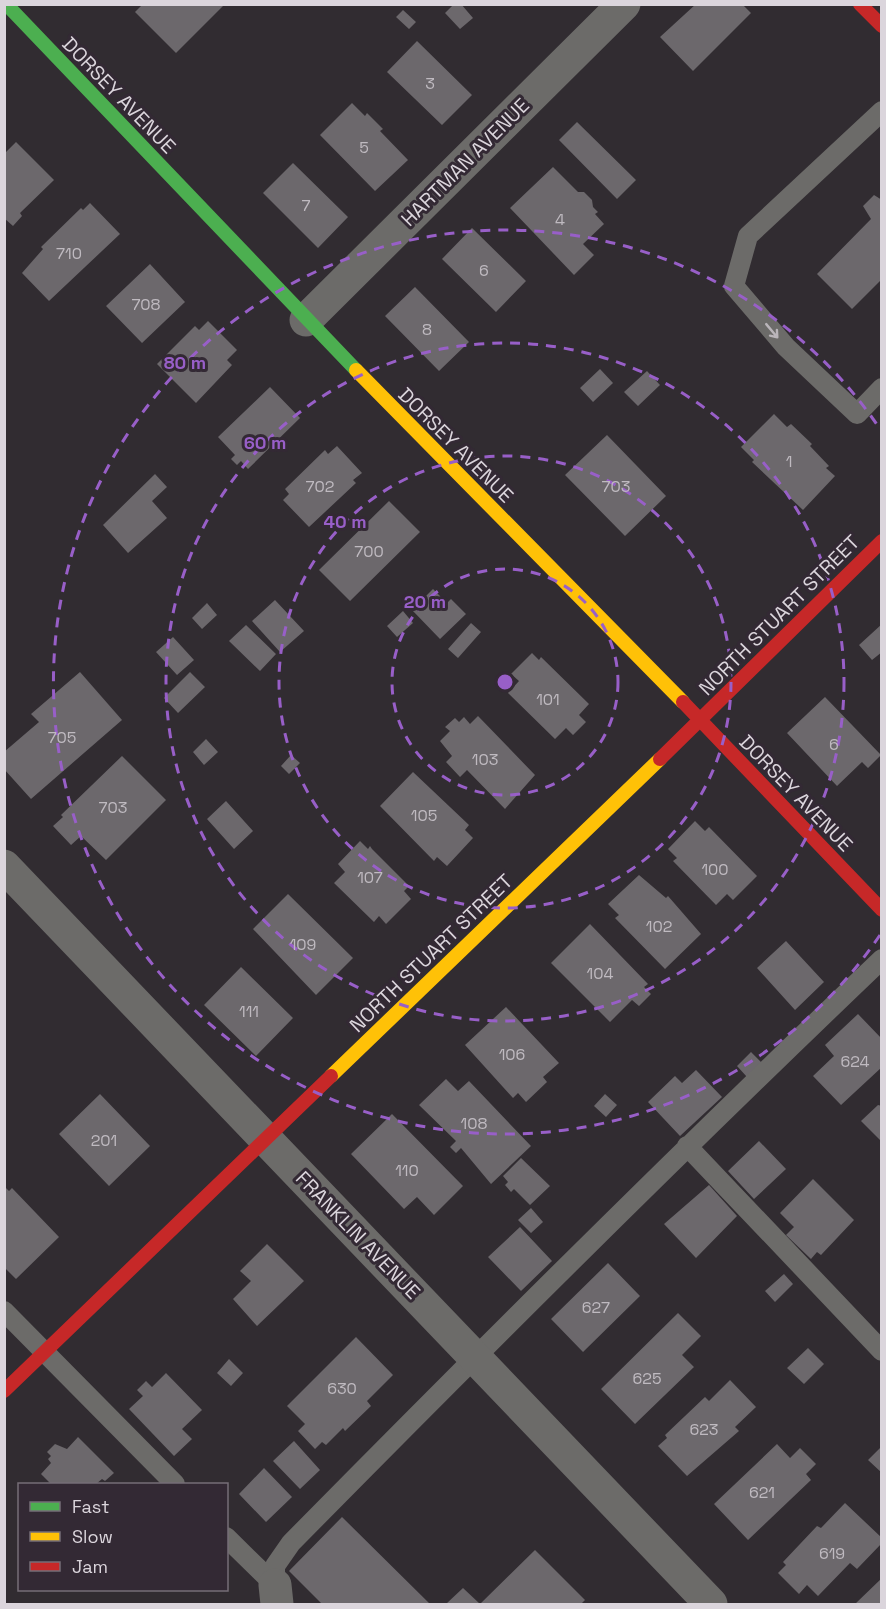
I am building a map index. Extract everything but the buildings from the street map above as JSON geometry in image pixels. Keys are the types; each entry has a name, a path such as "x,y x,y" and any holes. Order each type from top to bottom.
{"street":[{"name":"DORSEY AVENUE","path":"6,4 306,320 700,720 882,910"},
{"name":"HARTMAN AVENUE","path":"306,320 624,4"},
{"path":"861,4 882,26"},
{"name":"NORTH STUART STREET","path":"4,1391 700,720 882,541"},
{"name":"FRANKLIN AVENUE","path":"4,866 711,1605"}],"lane":[{"path":"882,111 748,236 734,286 786,347 857,414 882,388"},
{"path":"276,1595 275,1566 291,1543 474,1356 687,1146 882,959"},
{"path":"687,1146 882,1351"},
{"path":"4,1311 173,1483"},
{"path":"228,1539 276,1595"}],"traffic: fast":[{"path":"6,4 356,370"}],"traffic: slow":[{"path":"356,370 683,702"},
{"path":"331,1076 660,759"}],"traffic: jam":[{"path":"860,4 882,26"},
{"path":"660,759 882,541"},
{"path":"683,702 882,910"},
{"path":"4,1391 331,1076"}]}
